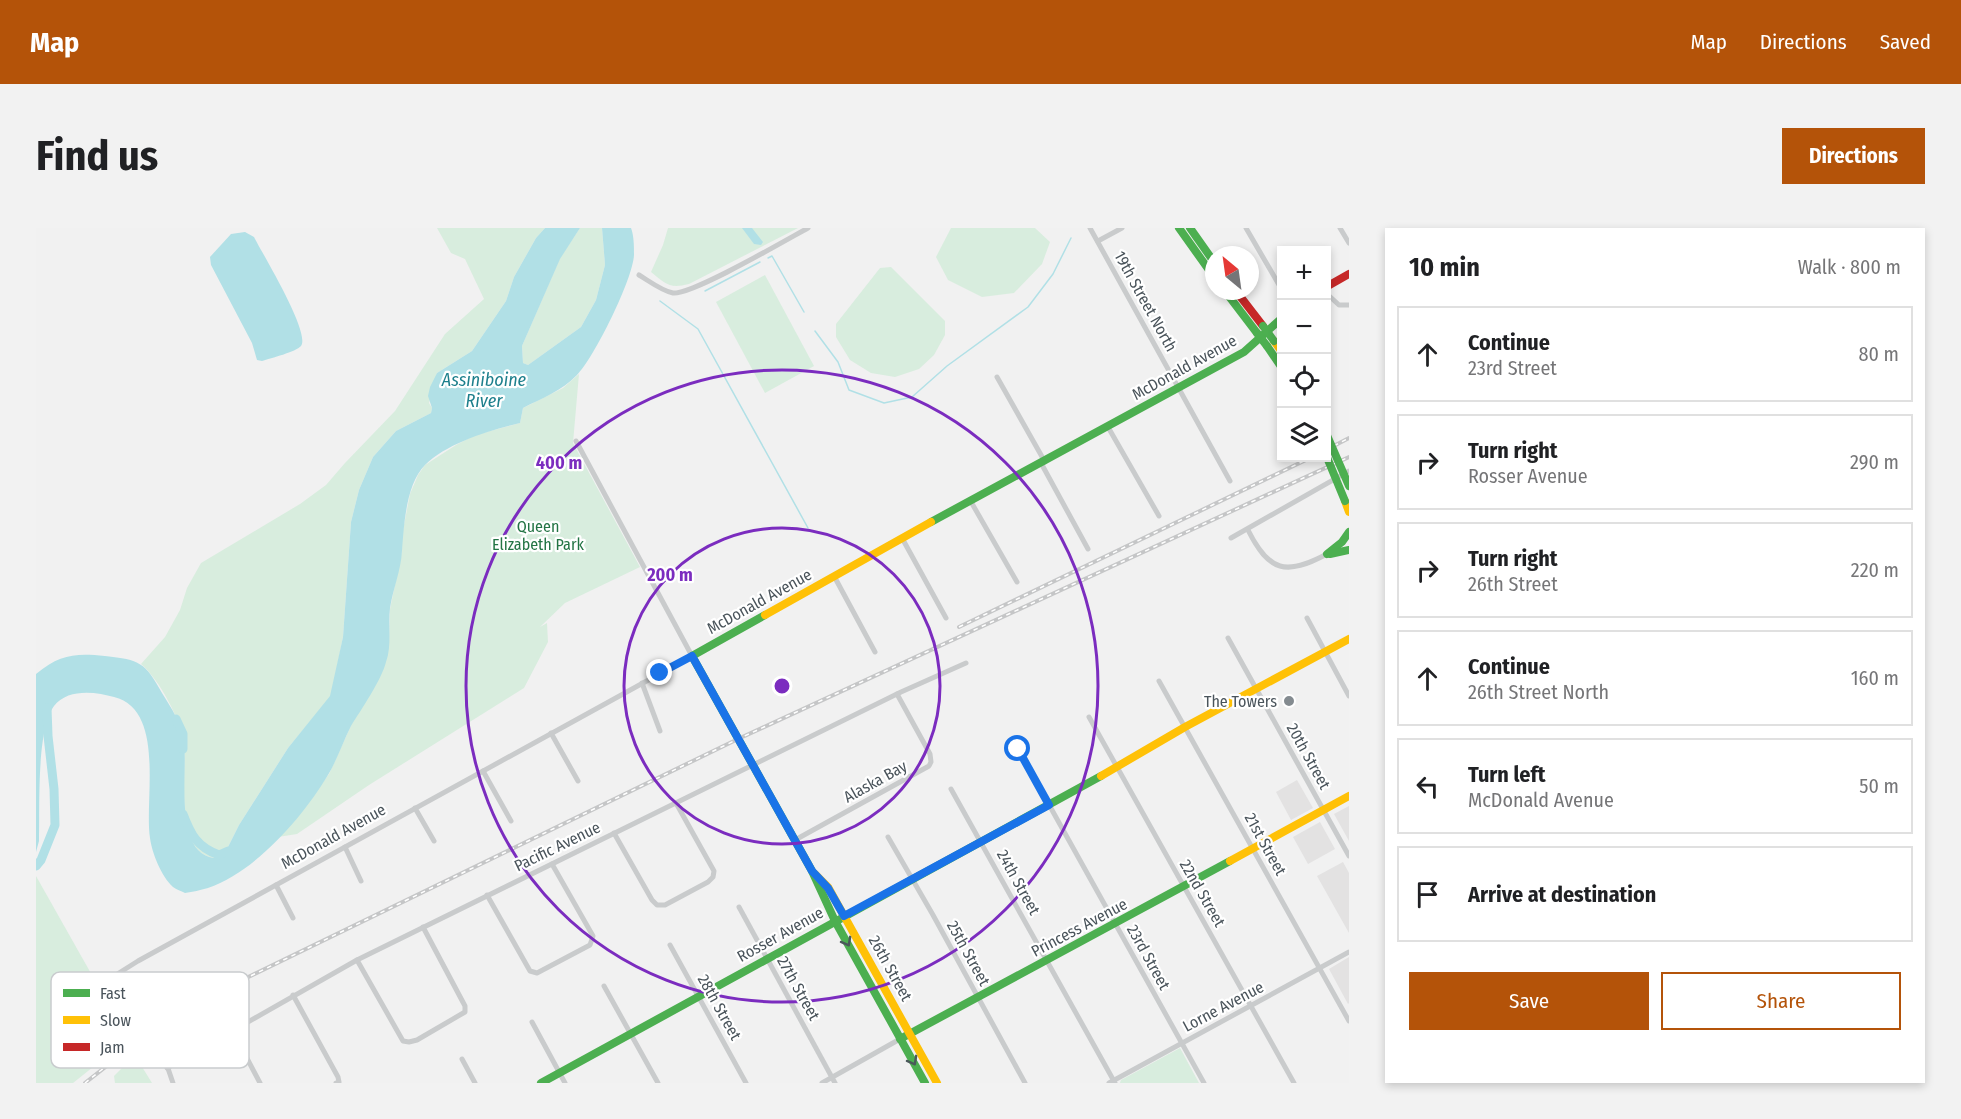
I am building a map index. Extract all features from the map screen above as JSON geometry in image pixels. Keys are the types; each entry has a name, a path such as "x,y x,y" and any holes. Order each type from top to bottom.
{"street":[{"path":"639,275 670,292 679,292 706,281 808,228"},
{"name":"19th Street North","path":"1090,228 1230,481"},
{"path":"1098,241 1122,228"},
{"path":"1179,228 1205,264"},
{"path":"1190,228 1205,249"},
{"path":"1246,228 1277,283"},
{"path":"1340,228 1349,243"},
{"path":"1331,284 1349,274"},
{"path":"1331,298 1339,305 1349,305"},
{"path":"1233,300 1270,344 1277,359"},
{"path":"1241,300 1261,332"},
{"name":"McDonald Avenue","path":"121,972 970,500 1043,463 1244,352 1261,332 1277,321"},
{"path":"1270,344 1277,349"},
{"path":"997,377 1088,549"},
{"path":"1108,427 1160,516"},
{"path":"576,441 692,656"},
{"path":"1331,445 1349,486"},
{"path":"1329,462 1349,512"},
{"path":"1231,538 1349,471"},
{"path":"970,500 1017,582"},
{"path":"1248,530 1262,554 1281,566 1304,566 1327,555 1349,550"},
{"path":"1327,555 1342,542 1349,532"},
{"path":"902,538 946,618"},
{"path":"834,576 875,652"},
{"path":"1307,618 1349,696"},
{"name":"20th Street","path":"1228,638 1349,856"},
{"name":"Rosser Avenue","path":"541,1083 1349,639"},
{"name":"26th Street","path":"692,656 812,871 835,921 925,1083"},
{"name":"Pacific Avenue","path":"249,1021 357,960 423,927 897,694 966,663"},
{"name":"21st Street","path":"1159,681 1349,1021"},
{"path":"642,683 660,731"},
{"name":"Alaska Bay","path":"795,840 929,766 930,754 897,694"},
{"name":"22nd Street","path":"1089,717 1294,1083"},
{"path":"551,733 578,781"},
{"name":"23rd Street","path":"1018,749 1204,1083"},
{"path":"483,771 511,821"},
{"name":"24th Street","path":"951,789 1112,1082"},
{"name":"Princess Avenue","path":"822,1083 834,1080 900,1039 1349,796"},
{"path":"614,833 652,900 657,905 665,905 708,882 713,877 714,871 676,803"},
{"path":"415,808 434,841"},
{"name":"25th Street","path":"888,837 1025,1083"},
{"path":"345,847 361,881"},
{"path":"488,895 530,971 537,973 590,945 593,936 552,864"},
{"name":"26th Street","path":"812,871 828,888 937,1083"},
{"path":"276,885 293,918"},
{"name":"27th Street","path":"739,907 834,1080"},
{"path":"357,960 403,1041 417,1040 465,1012 465,1006 423,927"},
{"name":"28th Street","path":"670,945 746,1083"},
{"name":"Lorne Avenue","path":"1112,1082 1349,952"},
{"path":"603,986 658,1083"},
{"path":"293,996 338,1077 339,1082 336,1083"},
{"path":"532,1022 565,1083"},
{"path":"462,1059 475,1083"},
{"path":"249,1062 260,1083"},
{"path":"167,1068 173,1083"}],"shaded area":[{"path":"1297,780 1313,808 1291,820 1276,792"},
{"path":"1349,806 1349,841 1334,814"},
{"path":"1320,822 1335,849 1308,864 1293,837"},
{"path":"1343,862 1349,873 1349,933 1317,876"},
{"path":"1349,957 1349,1003 1348,1004 1329,969"}],"green space":[{"path":"437,228 545,228 536,238 514,277 506,301 472,351 437,373 429,403 432,408 431,413 396,431 373,457 359,490 351,522 343,637 331,696 288,748 239,825 228,847 214,858 201,853 192,842 185,810 184,744 179,723 155,679 141,664 165,637 201,563 300,504 326,485 395,411 445,334 484,299 465,259 451,253"},
{"path":"580,228 602,228 605,265 596,300 581,327 528,365 523,363 522,346 560,258"},
{"path":"668,228 798,228 689,284 672,286 651,272"},
{"path":"951,228 1035,228 1050,242 1042,264 1014,293 982,297 948,280 936,257"},
{"path":"891,267 945,321 945,335 934,355 919,369 895,377 871,373 850,360 836,337 836,324 880,268"},
{"path":"765,275 814,366 765,393 716,302"},
{"name":"Queen Elizabeth Park","path":"579,374 573,443 640,567 565,603 540,627 547,623 548,642 524,688 369,785 297,834 278,837 301,812 329,774 389,642 390,609 402,551 402,535 410,494 418,475 425,465 475,435 520,423 523,408 563,388"},
{"path":"36,876 90,972 51,972 51,1068 92,1068 73,1083 36,1083"},
{"path":"1180,1048 1199,1083 1120,1083 1121,1080"},
{"path":"122,1068 143,1068 152,1083 115,1083 114,1076"}],"water":[{"name":"Assiniboine River","path":"545,228 580,228 560,259 522,346 523,363 528,365 581,327 596,300 605,265 602,228 631,228 632,231 634,255 620,299 593,352 571,381 552,394 523,408 520,423 457,444 434,457 419,473 407,505 399,572 390,608 389,649 384,669 351,726 328,775 305,808 276,841 243,870 208,888 185,893 176,889 161,871 151,844 149,758 147,737 141,719 130,705 114,697 91,693 74,694 60,700 54,706 48,717 44,733 40,770 39,841 36,852 36,674 53,662 77,655 117,657 134,661 151,675 176,717 183,736 185,810 193,842 201,853 214,858 228,847 239,825 288,748 330,696 343,637 351,522 359,490 373,457 396,431 431,413 432,408 428,396 437,373 472,351 506,301 514,277 536,238"},
{"path":"742,228 752,228 763,242 761,245 754,244"},
{"path":"245,232 254,237 275,275 293,310 302,338 301,346 298,348 262,361 257,360 252,343 211,265 210,257 231,234"}],"waterway":[{"path":"815,331 838,362 849,390 884,403 912,397 947,366 1028,307 1053,274 1071,238"},
{"path":"768,258 772,256 804,312"},
{"path":"705,291 760,262"},
{"path":"660,301 698,329 808,528"},
{"name":"Assiniboine River","path":"36,866 41,860 55,825 47,708"},
{"name":"Assiniboine River","path":"176,719 183,734 183,749"},
{"name":"Assiniboine River","path":"183,814 192,834 200,844 219,855 228,851"}],"railway":[{"path":"1331,447 1349,438"},
{"path":"249,977 738,739 1349,457"},
{"path":"959,627 1302,462"},
{"path":"85,1083 104,1068"}],"traffic: fast":[{"path":"1179,228 1205,264"},
{"path":"1190,228 1205,249"},
{"path":"1232,300 1257,333"},
{"path":"931,522 1244,352 1277,322"},
{"path":"1263,326 1274,341"},
{"path":"1257,333 1267,346"},
{"path":"1267,346 1277,361"},
{"path":"1331,445 1349,486"},
{"path":"1329,462 1345,501"},
{"path":"1327,554 1342,542 1349,532"},
{"path":"1330,554 1349,550"},
{"path":"765,615 692,656 812,871 835,921 925,1083"},
{"path":"541,1083 1101,776"},
{"path":"900,1039 1230,861"}],"traffic: slow":[{"path":"1274,341 1277,345"},
{"path":"1345,501 1349,512"},
{"path":"765,615 931,522"},
{"path":"1101,776 1185,727 1349,639"},
{"path":"1230,861 1349,796"},
{"path":"815,874 828,887 937,1083"}],"traffic: jam":[{"path":"1331,284 1349,274"},
{"path":"1243,300 1263,326"}],"place":[{"name":"The Towers","path":"1289,701"}],"route":[{"path":"660,673 692,656 812,871 828,888 844,916 1049,805 1018,749"}]}
